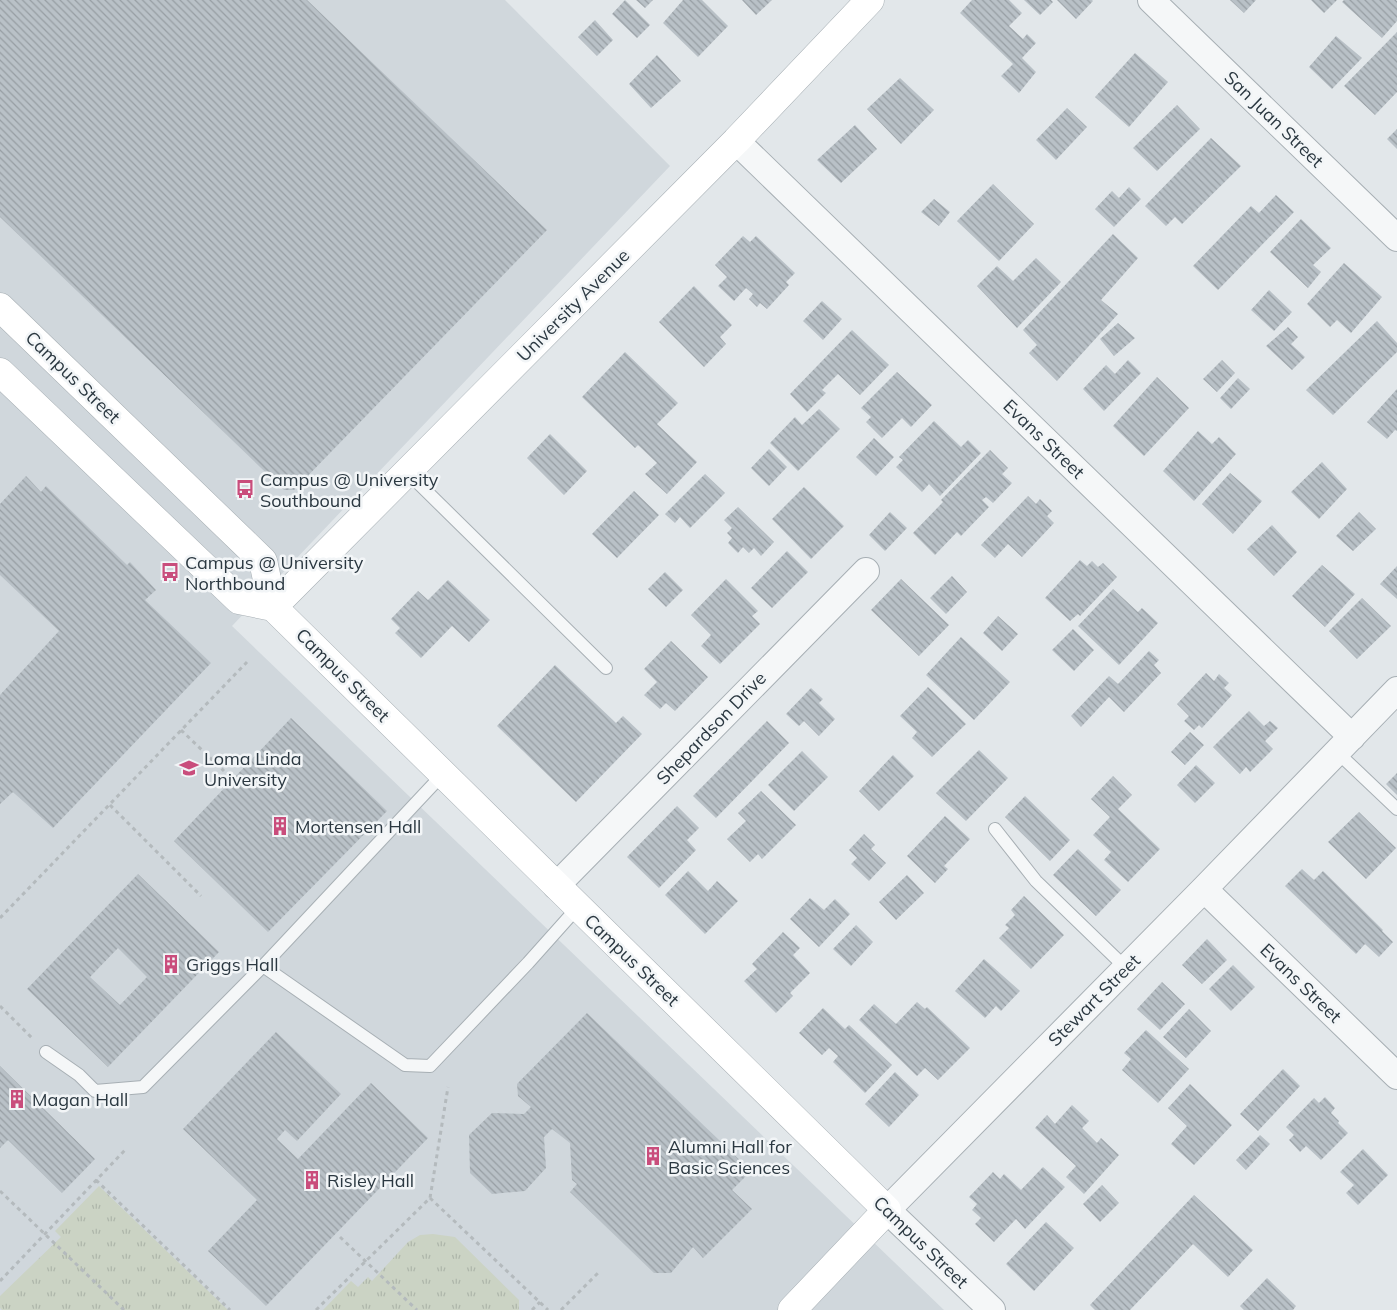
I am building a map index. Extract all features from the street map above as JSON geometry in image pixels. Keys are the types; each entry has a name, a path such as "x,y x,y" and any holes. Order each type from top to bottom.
{"street":[{"name":"University Avenue","path":"273,607 736,141 870,0"},
{"name":"San Juan Street","path":"1151,0 1397,238"},
{"name":"Evans Street","path":"736,141 1344,744"},
{"name":"Campus Street","path":"0,307 263,561 273,607 887,1210 992,1310"},
{"path":"0,372 239,600 273,607"},
{"name":"Shepardson Drive","path":"556,886 866,571"},
{"name":"Stewart Street","path":"792,1310 887,1210 1204,889 1397,690"},
{"name":"Evans Street","path":"1204,889 1397,1076"}],"lane":[{"path":"407,472 606,668"},
{"path":"1344,744 1397,809"},
{"path":"46,1052 79,1075 95,1091 143,1087 263,966 443,774"},
{"path":"996,829 1036,882 1126,968"},
{"path":"263,966 405,1065 430,1066 528,963 578,907"}],"path":[{"path":"0,918 247,662"},
{"path":"181,730 224,771"},
{"path":"110,805 201,896"},
{"path":"0,1006 46,1052"},
{"path":"316,1310 430,1198 448,1087"},
{"path":"0,1281 126,1149"},
{"path":"96,1180 230,1310"},
{"path":"0,1190 124,1310"},
{"path":"430,1198 548,1310"},
{"path":"340,1237 417,1310"},
{"path":"561,1310 598,1273"},
{"path":"532,1310 540,1302"}],"shaded area":[{"name":"Loma Linda University","path":"0,0 505,0 670,166 232,626 944,1310 0,1310"}],"green space":[{"path":"99,1186 228,1310 2,1310 0,1308 0,1296 61,1237 55,1231"},
{"path":"433,1234 455,1237 519,1300 519,1310 323,1310 351,1281 358,1287 368,1277 372,1281 408,1242 420,1235"}],"building":[{"path":"0,0 307,0 547,230 294,490 284,490 0,217"},
{"path":"625,0 650,25 637,38 612,14"},
{"path":"636,0 653,0 645,8"},
{"path":"683,0 702,0 728,26 698,57 663,23"},
{"path":"742,0 772,0 756,15"},
{"path":"972,0 1009,0 1022,13 1009,26 1023,39 1027,34 1036,43 1022,58 1036,72 1019,93 1001,76 1013,64 960,13"},
{"path":"1024,0 1051,0 1053,2 1040,15"},
{"path":"1057,0 1092,0 1093,1 1076,19"},
{"path":"1230,0 1256,0 1244,13"},
{"path":"1311,0 1337,0 1324,13"},
{"path":"1344,0 1396,0 1397,21 1382,38 1342,2"},
{"path":"595,20 613,40 597,56 578,37"},
{"path":"1397,32 1397,92 1375,115 1344,86"},
{"path":"1336,36 1362,58 1332,89 1309,67"},
{"path":"1135,53 1168,82 1129,127 1095,97"},
{"path":"657,55 681,81 651,108 629,84"},
{"path":"900,78 934,110 901,144 867,109"},
{"path":"1177,105 1200,129 1157,171 1133,148"},
{"path":"1067,108 1087,127 1056,160 1036,140"},
{"path":"855,125 877,149 841,183 817,160"},
{"path":"1397,129 1397,149 1387,139"},
{"path":"1211,138 1241,166 1182,224 1175,217 1166,226 1145,206"},
{"path":"993,184 1034,224 999,261 957,221"},
{"path":"1129,187 1141,199 1114,227 1095,209 1112,191 1119,198"},
{"path":"1276,195 1294,212 1218,290 1193,266 1251,206 1259,213"},
{"path":"934,199 950,212 939,226 921,212"},
{"path":"1301,219 1331,248 1313,265 1321,272 1308,288 1270,252"},
{"path":"1113,234 1138,258 1101,300 1118,314 1057,381 1029,353 1037,345 1023,330"},
{"path":"743,236 750,242 756,236 795,273 786,282 789,285 767,309 760,303 757,307 749,299 753,294 746,288 734,301 718,286 727,277 715,265"},
{"path":"1036,258 1061,282 1017,328 977,286 997,266 1013,281"},
{"path":"1344,263 1382,297 1351,333 1337,320 1330,327 1307,304"},
{"path":"694,286 732,325 720,337 726,344 704,367 659,322"},
{"path":"1269,290 1292,312 1274,331 1251,310"},
{"path":"822,301 842,319 823,340 803,321"},
{"path":"1377,321 1397,343 1397,352 1333,415 1306,390"},
{"path":"1118,323 1135,338 1114,356 1100,339"},
{"path":"1288,327 1298,337 1291,344 1305,357 1292,370 1266,346"},
{"path":"852,330 889,365 860,395 838,374 822,390 826,393 807,412 790,394"},
{"path":"625,352 678,403 657,424 697,462 667,494 645,474 657,463 638,445 635,448 582,397"},
{"path":"1128,360 1141,373 1104,411 1083,389 1106,365 1115,374"},
{"path":"1222,360 1235,373 1217,392 1203,379"},
{"path":"897,372 932,405 911,427 902,418 882,438 866,422 871,417 861,408"},
{"path":"1157,377 1189,408 1144,456 1113,426"},
{"path":"1238,378 1250,389 1231,409 1220,398"},
{"path":"1397,389 1397,431 1395,430 1387,439 1367,422"},
{"path":"819,409 840,429 798,471 770,443 795,417 802,425"},
{"path":"934,421 961,447 968,440 981,453 940,496 929,484 922,492 896,467 903,460 899,457"},
{"path":"1198,431 1212,444 1219,437 1236,454 1194,501 1163,471"},
{"path":"550,434 587,471 564,495 527,458"},
{"path":"874,438 894,457 876,476 856,457"},
{"path":"769,449 787,467 769,486 751,468"},
{"path":"990,450 1008,468 1002,474 1012,483 993,503 986,497 982,500 989,507 961,536 957,532 935,555 913,533 943,502 941,500"},
{"path":"1322,462 1347,489 1319,519 1291,492"},
{"path":"1230,473 1262,501 1233,534 1202,504"},
{"path":"705,474 725,493 690,528 680,517 675,523 665,514"},
{"path":"26,476 41,492 46,486 127,565 130,562 156,590 145,600 211,663 53,828 13,792 0,804 0,695 59,631 0,575 0,504"},
{"path":"804,487 844,526 811,559 772,519"},
{"path":"634,491 659,515 617,558 592,534"},
{"path":"1028,496 1036,504 1040,499 1052,511 1047,516 1054,523 1022,557 1008,544 995,558 981,545"},
{"path":"738,507 774,542 761,556 754,548 749,553 743,547 738,553 728,543 732,538 727,533 732,528 724,520"},
{"path":"890,512 907,528 885,551 869,535"},
{"path":"1359,512 1376,529 1353,551 1336,536"},
{"path":"1272,525 1297,552 1274,576 1247,549"},
{"path":"787,551 808,572 772,608 751,588"},
{"path":"1080,560 1087,566 1092,561 1098,567 1103,563 1117,577 1080,616 1078,614 1070,621 1045,598"},
{"path":"1322,565 1355,594 1325,627 1292,596"},
{"path":"1397,566 1397,599 1380,584"},
{"path":"665,572 683,590 666,607 648,589"},
{"path":"952,576 967,592 946,614 930,598"},
{"path":"726,579 758,611 752,616 760,624 720,664 701,646 711,635 691,615"},
{"path":"901,579 949,625 919,656 871,610"},
{"path":"448,580 490,620 469,642 452,626 421,658 395,633 400,628 391,619 418,591 428,600"},
{"path":"1113,589 1138,612 1142,608 1158,623 1119,665 1078,626"},
{"path":"1362,598 1391,626 1357,659 1329,631"},
{"path":"998,616 1018,634 1002,651 983,633"},
{"path":"1073,629 1094,650 1074,671 1052,650"},
{"path":"961,637 1010,682 974,720 926,675"},
{"path":"671,641 708,677 675,711 666,703 660,709 644,695 657,682 644,669"},
{"path":"1149,651 1159,660 1154,665 1161,673 1124,712 1109,697 1081,727 1071,716 1109,676 1118,684"},
{"path":"555,665 616,723 623,716 642,734 576,802 497,726"},
{"path":"1206,673 1214,681 1219,674 1229,683 1224,688 1232,695 1202,728 1199,725 1194,730 1184,721 1189,716 1177,704"},
{"path":"928,687 966,724 932,757 912,738 917,732 900,716"},
{"path":"811,688 823,699 819,703 835,719 819,736 804,721 799,726 786,714"},
{"path":"1249,711 1264,726 1270,721 1278,728 1265,741 1273,749 1250,772 1246,767 1240,774 1213,747"},
{"name":"Mortensen Hall","path":"291,718 387,811 268,932 174,841"},
{"path":"767,721 789,743 716,818 693,796"},
{"path":"1190,732 1204,745 1185,765 1171,752"},
{"path":"979,750 1008,778 966,821 936,793"},
{"path":"802,751 828,777 794,811 768,785"},
{"path":"893,755 914,776 879,811 859,791"},
{"path":"1196,765 1215,783 1195,803 1177,785"},
{"path":"1397,773 1397,795 1386,784"},
{"path":"1113,776 1132,795 1118,809 1160,849 1128,882 1104,860 1111,852 1093,835 1110,817 1091,799"},
{"path":"761,791 796,825 762,859 758,854 750,862 727,839 746,821 738,813"},
{"path":"1025,796 1070,840 1050,861 1005,817"},
{"path":"677,806 699,828 687,840 696,850 659,888 627,857"},
{"path":"1359,812 1396,848 1366,879 1328,842"},
{"path":"945,816 970,839 944,866 948,869 935,883 907,856"},
{"path":"864,834 875,845 871,849 886,863 869,881 851,864 857,858 849,850"},
{"path":"1078,849 1121,890 1096,916 1053,875"},
{"path":"1302,869 1314,880 1323,871 1383,930 1393,942 1379,957 1365,944 1356,954 1285,886"},
{"path":"688,871 708,891 717,881 738,901 705,934 665,895"},
{"name":"Griggs Hall","path":"138,874 219,952 108,1067 27,989","holes":["118,948 147,977 120,1005 90,977"]},
{"path":"907,875 924,893 896,920 879,902"},
{"path":"1024,896 1064,935 1031,969 999,938 1009,928 1005,925 1015,915 1011,910"},
{"path":"810,898 824,910 835,899 850,914 819,947 790,919"},
{"path":"856,925 873,942 851,966 833,949"},
{"path":"783,932 800,948 793,955 810,973 790,993 793,996 776,1013 744,981 757,969 752,964"},
{"path":"1207,939 1227,960 1202,984 1182,965"},
{"path":"984,959 1020,991 1001,1011 996,1006 985,1018 955,991"},
{"path":"1233,965 1255,987 1231,1011 1209,989"},
{"path":"1162,982 1185,1004 1160,1030 1137,1009"},
{"path":"917,1002 925,1009 927,1007 970,1048 938,1080 925,1068 917,1076 859,1020 874,1004 896,1024"},
{"path":"823,1008 845,1029 849,1025 892,1065 865,1093 833,1062 838,1056 829,1048 822,1055 799,1033"},
{"path":"1189,1009 1211,1031 1186,1058 1163,1037"},
{"name":"Alumni Hall for Basic Sciences","path":"587,1013 751,1171 732,1190 752,1209 703,1258 693,1247 671,1273 654,1273 570,1192 577,1184 572,1180 570,1143 552,1129 544,1137 546,1168 525,1191 492,1194 470,1173 469,1135 492,1113 524,1114 531,1107 518,1096 517,1084"},
{"path":"1146,1030 1189,1069 1158,1103 1122,1070 1131,1059 1124,1053"},
{"name":"Risley Hall","path":"276,1032 341,1094 297,1141 285,1130 277,1139 298,1159 371,1083 428,1138 266,1306 208,1251 257,1200 183,1129"},
{"name":"Magan Hall","path":"0,1066 95,1159 62,1193 8,1140 0,1148"},
{"path":"1283,1069 1300,1086 1258,1131 1240,1114"},
{"path":"895,1072 919,1095 889,1127 865,1104"},
{"path":"1190,1084 1232,1125 1194,1165 1171,1144 1187,1126 1168,1108"},
{"path":"1325,1097 1335,1108 1331,1113 1348,1133 1321,1160 1306,1146 1300,1152 1289,1140 1294,1135 1286,1127 1314,1098 1319,1103"},
{"path":"1072,1105 1089,1121 1082,1128 1097,1143 1101,1138 1119,1155 1084,1194 1066,1177 1076,1166 1035,1128 1047,1115 1055,1124"},
{"path":"1260,1135 1270,1144 1246,1170 1236,1160"},
{"path":"1363,1149 1388,1175 1358,1205 1346,1193 1354,1185 1340,1172"},
{"path":"1043,1167 1065,1187 1025,1229 1016,1219 994,1242 975,1224 981,1218 972,1210 977,1204 969,1197 993,1172 1000,1179 1004,1174 1021,1190"},
{"path":"1102,1185 1119,1203 1100,1222 1083,1204"},
{"path":"1194,1195 1253,1250 1228,1277 1193,1244 1130,1310 1095,1310 1090,1305"},
{"path":"1046,1222 1074,1248 1034,1291 1006,1264"},
{"path":"1267,1278 1296,1306 1293,1310 1244,1310 1240,1306"}],"place":[{"name":"Campus @ University Southbound","path":"245,489"},
{"name":"Campus @ University Northbound","path":"170,572"},
{"name":"Loma Linda University","path":"189,768"},
{"name":"Mortensen Hall","path":"280,826"},
{"name":"Griggs Hall","path":"171,964"},
{"name":"Magan Hall","path":"17,1099"},
{"name":"Alumni Hall for Basic Sciences","path":"653,1156"},
{"name":"Risley Hall","path":"312,1180"}]}
